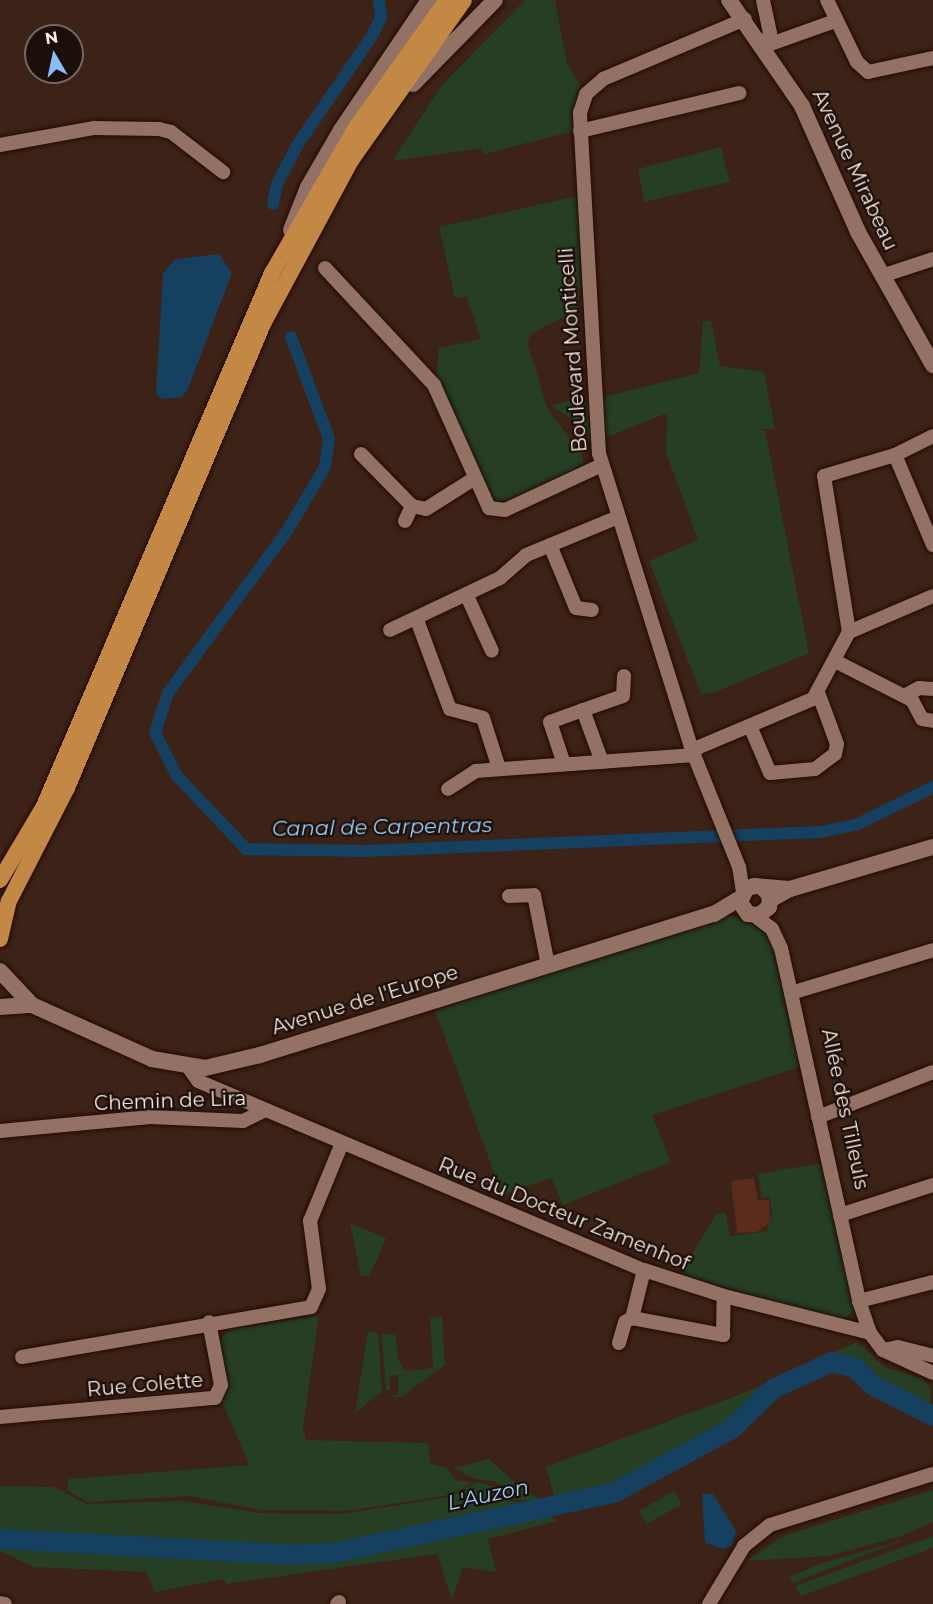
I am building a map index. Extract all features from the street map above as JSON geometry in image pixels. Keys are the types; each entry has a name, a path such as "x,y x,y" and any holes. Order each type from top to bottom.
{"main road":[{"path":"285,248 308,187 330,149 429,0"},
{"path":"0,880 44,806 239,342 285,248 373,100 447,0"},
{"path":"0,939 9,901 67,788 263,324 352,159 464,0"},
{"path":"352,159 435,58 495,0"},
{"name":"Avenue Mirabeau","path":"729,0 765,46 802,106 849,215 933,365"},
{"name":"Avenue de l'Europe","path":"0,971 32,1005 152,1059 188,1067 237,1062 933,847"},
{"name":"Avenue de l'Europe","path":"0,1007 32,1005"}],"street":[{"path":"763,0 770,33 765,46"},
{"path":"827,0 835,21 868,72 933,58"},
{"name":"Boulevard Monticelli","path":"745,19 593,85 580,113 580,131 586,280 602,465 693,753 739,867 756,900"},
{"path":"765,46 835,21"},
{"path":"580,131 740,93"},
{"path":"0,146 94,128 159,129 171,132 223,172"},
{"path":"882,276 933,259"},
{"path":"325,268 434,385 489,508 505,510 602,465"},
{"path":"448,789 465,774 499,768 602,762 693,753 819,695 849,632 824,476 895,454 933,436"},
{"path":"361,454 412,506 426,509 475,478"},
{"path":"895,454 933,545"},
{"path":"405,521 412,506"},
{"path":"390,630 417,620 500,578 526,555 618,517"},
{"path":"550,545 576,608 592,610"},
{"path":"467,596 492,651"},
{"path":"849,632 933,596"},
{"path":"417,620 450,709 483,718 499,768"},
{"path":"835,661 904,696 917,704 922,719 933,721"},
{"path":"564,764 550,722 623,696 624,676"},
{"path":"904,696 919,688 933,689"},
{"path":"750,726 770,773 815,769 836,754 837,744 819,695"},
{"path":"583,710 602,762"},
{"path":"508,896 534,895 548,965"},
{"name":"Allée des Tilleuls","path":"756,900 776,934 796,992 869,1328"},
{"path":"796,992 933,950"},
{"name":"Rue du Docteur Zamenhof","path":"188,1067 198,1081 644,1270 724,1296 869,1328"},
{"path":"822,1116 933,1072"},
{"name":"Chemin de Lira","path":"0,1131 150,1117 243,1121 266,1110"},
{"path":"22,1357 209,1322 311,1307 318,1299 310,1221 342,1143"},
{"path":"844,1214 933,1185"},
{"path":"632,1318 644,1270"},
{"path":"862,1300 933,1282"},
{"path":"619,1343 625,1322 632,1318 723,1335 724,1296"},
{"name":"Rue Colette","path":"0,1417 215,1398 221,1385 209,1322"},
{"path":"869,1328 883,1350 933,1372"},
{"path":"883,1350 898,1347 933,1356"},
{"path":"709,1604 744,1546 770,1526 933,1474"},
{"path":"0,1603 5,1604"}],"green space":[{"path":"525,0 555,0 567,63 580,85 574,131 484,154 482,148 392,161 442,85"},
{"path":"721,147 730,182 644,202 638,169"},
{"path":"578,196 581,280 577,310 531,334 527,342 548,410 582,454 584,467 504,506 491,506 436,383 439,348 481,339 467,297 455,298 439,227"},
{"path":"711,320 720,366 764,372 775,429 751,429 765,430 809,653 713,693 701,694 649,561 698,540 666,452 667,413 602,439 599,398 699,373 703,322"},
{"path":"577,398 593,408 594,450 580,423 551,406"},
{"path":"730,916 762,928 775,950 802,1066 652,1115 671,1162 563,1205 551,1178 502,1195 435,1010"},
{"path":"822,1163 855,1310 842,1321 680,1275 716,1214 726,1213 730,1236 767,1231 772,1211 769,1197 762,1198 758,1174"},
{"path":"350,1223 386,1238 370,1275 361,1276"},
{"path":"319,1315 303,1428 306,1440 428,1443 430,1463 447,1468 456,1480 472,1483 450,1495 346,1511 261,1510 189,1496 87,1502 68,1491 68,1479 249,1465 221,1399 229,1387 220,1340 230,1329"},
{"path":"442,1317 445,1365 401,1397 391,1397 398,1394 398,1375 390,1375 390,1390 386,1391 382,1334 396,1335 398,1359 405,1371 433,1368 430,1318"},
{"path":"368,1331 378,1333 382,1391 355,1413"},
{"path":"857,1342 885,1367 923,1379 930,1388 931,1412 875,1382 856,1364 832,1358 769,1387 732,1425 612,1490 555,1499 546,1467 741,1394"},
{"path":"489,1459 541,1501 515,1500 496,1482 475,1479 454,1468"},
{"path":"477,1482 492,1486 514,1502 534,1503 557,1521 488,1539 496,1572 463,1567 452,1600 437,1554 226,1584 224,1579 155,1592 146,1572 34,1567 0,1551 0,1486 54,1487 86,1504 183,1501 259,1513 343,1514 449,1497"},
{"path":"933,1490 933,1522 901,1536 829,1556 746,1561 785,1535"},
{"path":"674,1491 682,1504 647,1524 639,1511"},
{"path":"933,1536 933,1548 801,1596 795,1586"},
{"path":"906,1539 793,1583 789,1577 822,1563"}],"water":[{"path":"219,254 232,273 187,391 181,397 161,399 156,393 163,273 176,259"},
{"path":"702,1494 713,1494 736,1531 732,1545 724,1549 705,1543"}],"building":[{"path":"754,1178 758,1200 769,1200 770,1223 757,1232 737,1233 731,1181"}],"waterway":[{"name":"Canal de Carpentras","path":"273,204 277,184 298,144 372,36 381,17 379,0"},
{"name":"Canal de Carpentras","path":"291,337 329,439 325,467 287,531 168,693 155,733 177,776 246,849 365,851 821,832 858,824 933,787"},
{"name":"L'Auzon","path":"0,1539 293,1555 338,1552 614,1493 733,1428 773,1389 832,1362 855,1368 872,1385 933,1416"}]}
